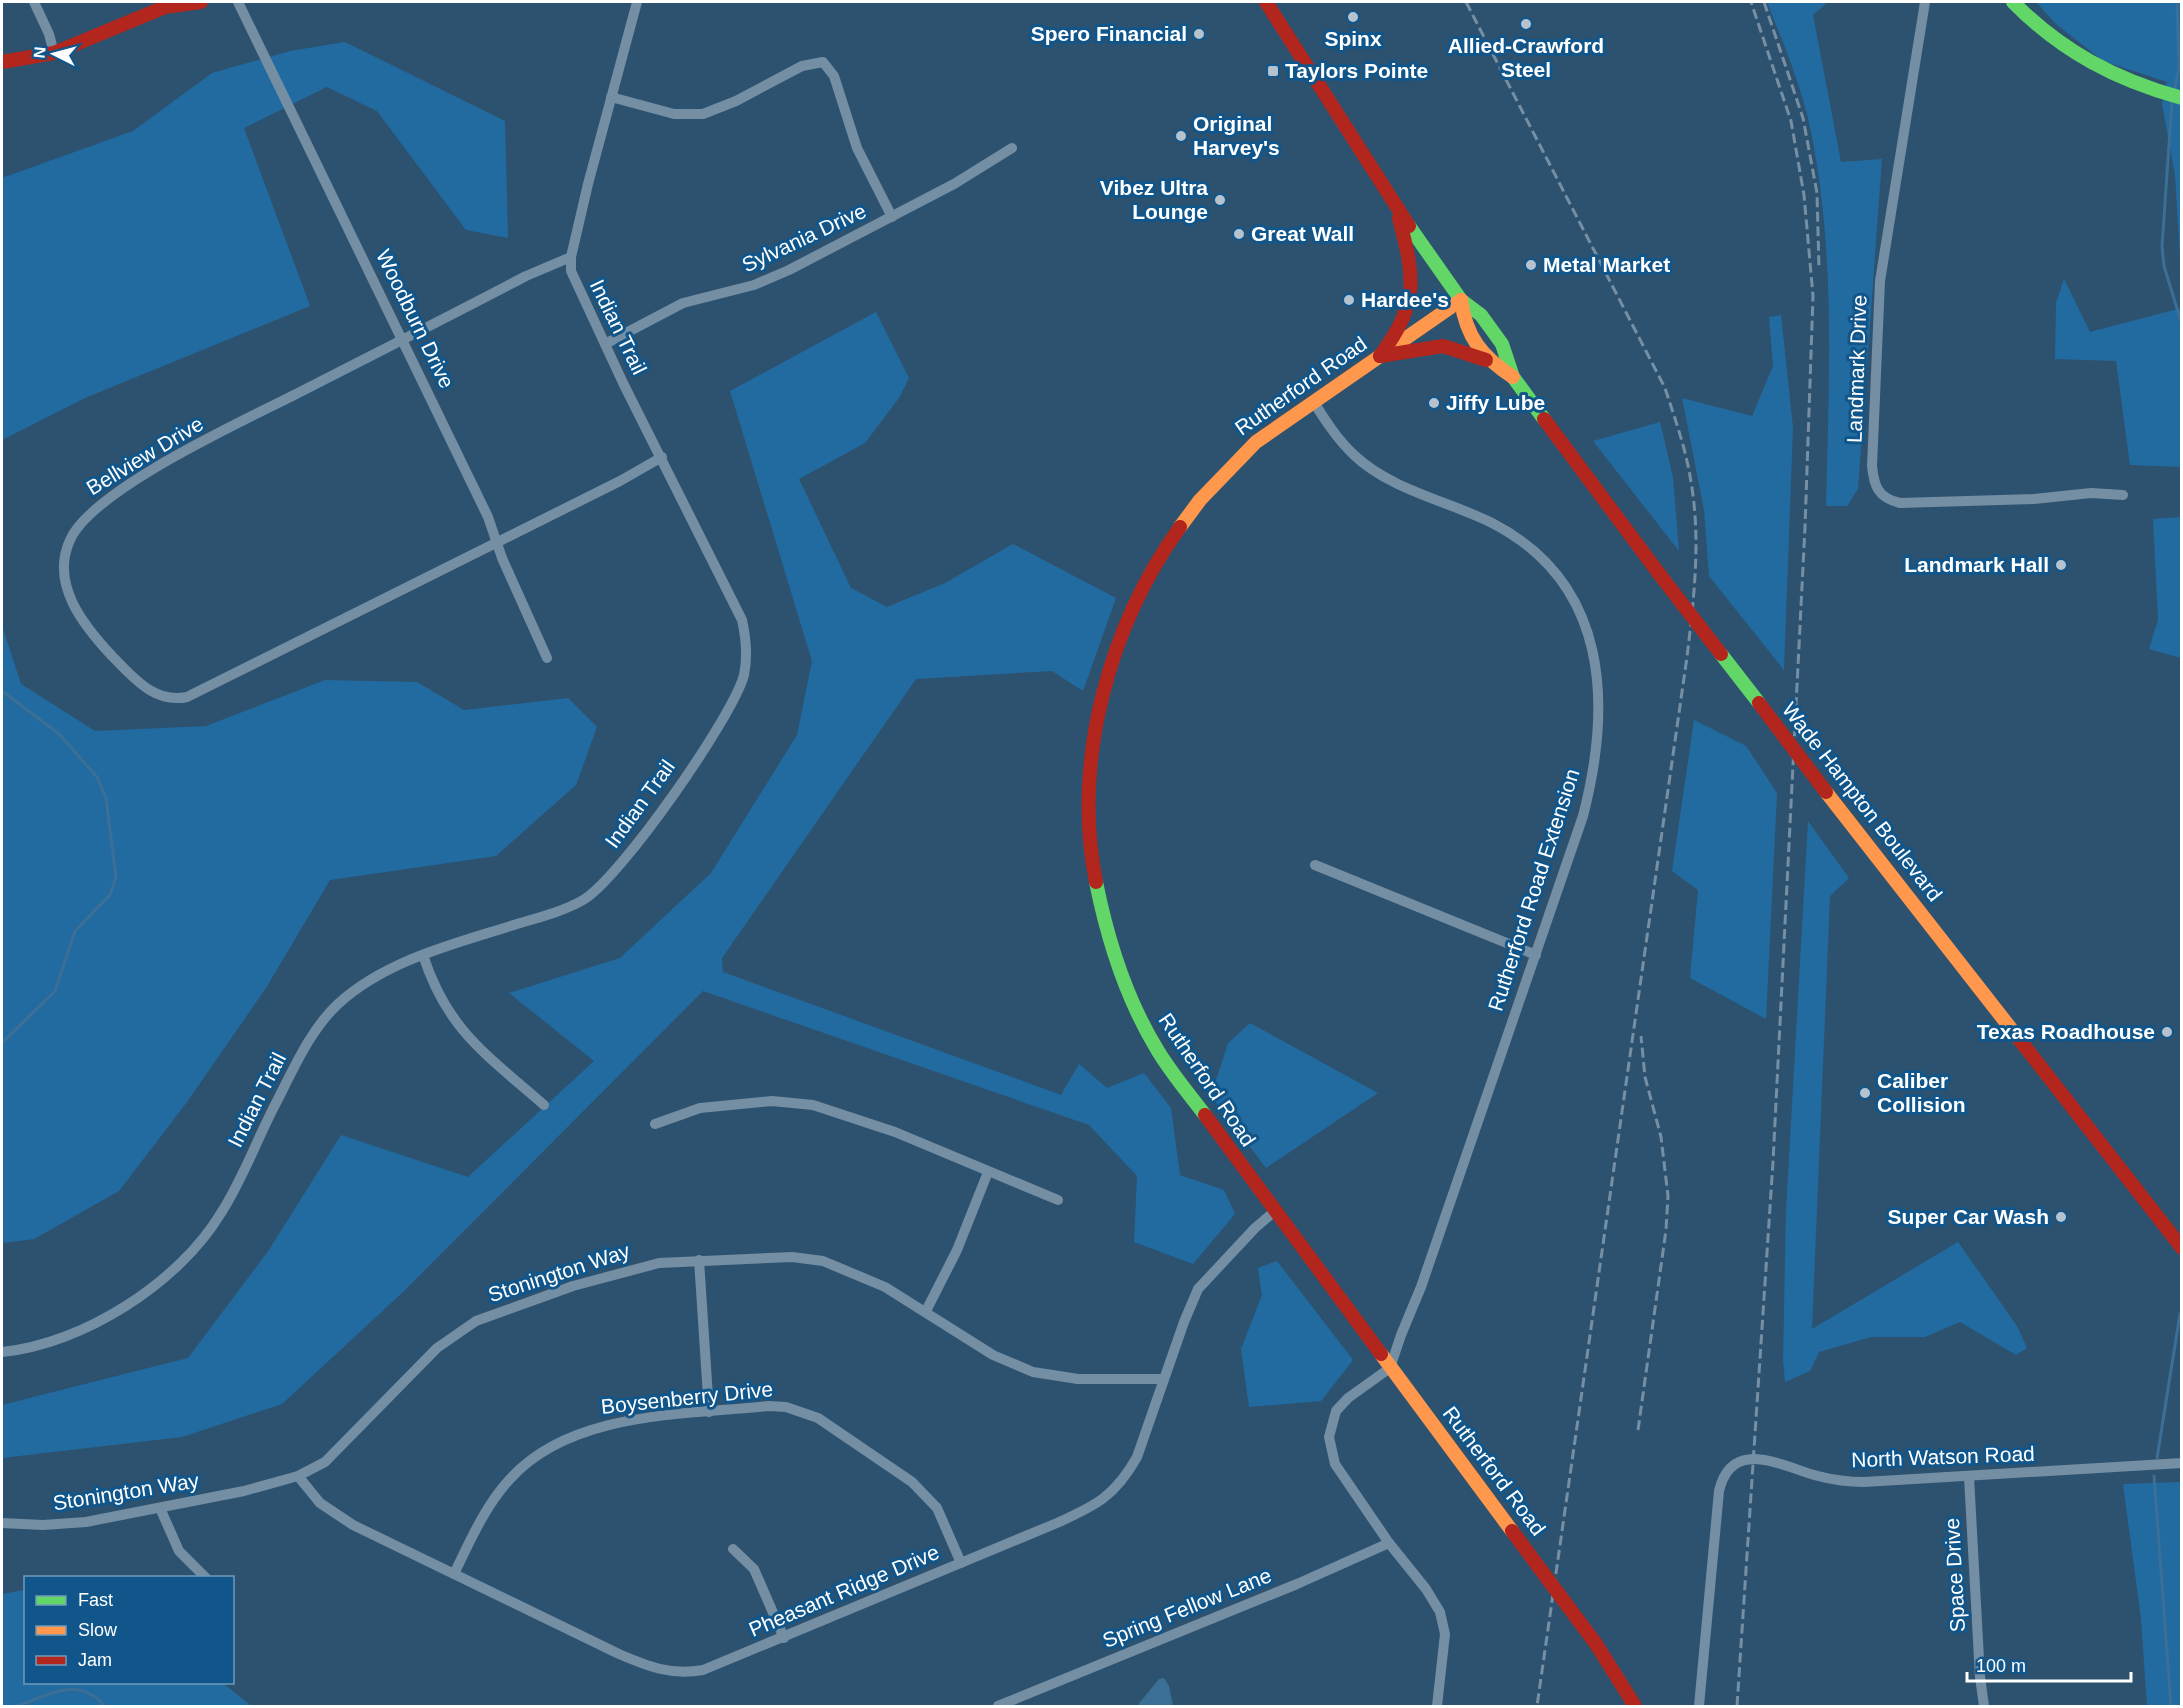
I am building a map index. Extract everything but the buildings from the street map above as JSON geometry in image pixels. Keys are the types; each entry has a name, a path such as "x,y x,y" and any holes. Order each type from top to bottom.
{"main road":[{"path":"2,62 54,53 165,7 201,2"},
{"name":"Wade Hampton Boulevard","path":"1266,2 1395,203 1461,300 1481,315 1502,344 1513,377 1660,575 1826,792 2181,1248"},
{"path":"2013,2 2052,39 2080,57 2107,72 2175,96"},
{"path":"1380,356 1400,332 1409,311 1412,295 1411,270 1395,203"},
{"name":"Wade Hampton Boulevard","path":"1461,300 1463,326 1486,360 1513,377"},
{"name":"Rutherford Road","path":"1461,300 1282,420 1243,453 1193,507 1162,551 1131,607 1110,662 1094,734 1089,789 1090,837 1095,883 1106,929 1134,1005 1165,1062 1596,1644 1634,1706"},
{"path":"1380,356 1443,346 1486,360"}],"street":[{"path":"34,2 49,34 54,53"},
{"name":"Woodburn Drive","path":"238,2 488,517 496,542 547,658"},
{"name":"Indian Trail","path":"2,1352 45,1344 101,1320 140,1296 185,1258 222,1213 289,1079 327,1016 344,999 402,963 569,907 597,891 635,845 702,753 734,700 745,667 746,640 742,620 573,279 571,257 611,97 638,2"},
{"name":"Landmark Drive","path":"1925,2 1893,188 1880,281 1872,466 1875,486 1887,499 1900,503 2023,499 2091,493 2123,495"},
{"path":"611,97 674,114 703,114 736,101 802,66 823,62 834,76 857,148 892,217"},
{"name":"Sylvania Drive","path":"605,344 684,303 754,285 789,270 954,184 1012,148"},
{"name":"Bellview Drive","path":"571,257 526,276 185,451 146,473 92,511 74,530 66,550 65,580 74,607 93,636 147,689 158,696 179,699 208,688 620,481 662,457"},
{"name":"Rutherford Road Extension","path":"1313,401 1342,443 1369,467 1491,522 1527,545 1559,579 1583,621 1593,650 1599,684 1600,717 1597,753 1583,816 1421,1287 1390,1368"},
{"path":"1315,866 1536,955"},
{"path":"423,955 438,996 456,1024 544,1105"},
{"path":"655,1124 700,1108 772,1101 813,1105 895,1132 1058,1200"},
{"path":"926,1311 957,1250 988,1172"},
{"name":"Pheasant Ridge Drive","path":"298,1476 320,1503 335,1515 619,1654 660,1670 689,1673 703,1670 1092,1507 1109,1496 1137,1457 1198,1289 1255,1228 1275,1211"},
{"name":"Stonington Way","path":"2,1523 75,1524 244,1491 298,1476 325,1462 437,1348 476,1321 536,1298 658,1263 792,1257 823,1261 885,1287 993,1355 1033,1372 1078,1378 1164,1379"},
{"path":"699,1260 709,1412"},
{"path":"1390,1368 1348,1398 1336,1411 1329,1437 1335,1464 1389,1543 1426,1588 1440,1612 1445,1634 1437,1707"},
{"name":"Boysenberry Drive","path":"454,1574 477,1527 501,1489 518,1471 548,1446 577,1433 610,1424 769,1406 801,1411 826,1422 897,1470 927,1494 937,1508 961,1563"},
{"name":"North Watson Road","path":"1699,1705 1719,1491 1725,1475 1734,1466 1755,1458 1768,1459 1816,1476 1854,1482 2181,1463"},
{"name":"Space Drive","path":"1969,1477 1980,1677 1984,1707"},
{"path":"160,1508 178,1551 204,1576"},
{"name":"Spring Fellow Lane","path":"998,1707 1297,1584 1389,1543"},
{"path":"733,1549 754,1569 784,1638"}],"shaded area":[{"path":"1767,2 1828,2 1813,15 1841,162 1882,159 1858,489 1847,506 1826,506 1829,316 1824,221 1818,174 1802,95"},
{"path":"2036,2 2181,2 2181,274 2175,175 2162,104 2167,82 2103,61 2056,24"},
{"path":"345,42 505,121 508,238 466,230 377,111 327,87 244,128 310,306 85,398 2,440 2,178 133,131 212,73 290,51"},
{"path":"2064,279 2090,332 2181,308 2181,467 2130,465 2116,361 2055,359 2056,303"},
{"path":"876,312 909,378 899,398 865,443 799,479 851,588 887,607 945,583 1013,544 1116,598 1083,691 1052,671 916,679 722,958 723,972 1061,1095 1079,1064 1107,1088 1144,1073 1171,1108 1180,1175 1224,1190 1235,1214 1193,1264 1134,1242 1137,1176 1089,1125 703,991 403,1292 282,1404 182,1437 2,1458 2,1405 188,1358 269,1250 341,1135 468,1177 594,1061 509,993 620,958 711,873 797,735 812,661 730,391"},
{"path":"1781,315 1793,428 1784,670 1709,576 1704,510 1682,398 1752,416 1773,366 1769,317"},
{"path":"1660,422 1673,477 1679,551 1593,441"},
{"path":"2182,517 2181,658 2149,649 2158,620 2153,519"},
{"path":"2,626 21,684 95,731 206,726 325,680 417,682 464,710 568,698 597,727 576,785 496,856 330,880 266,988 187,1102 119,1191 34,1239 2,1243"},
{"path":"1694,720 1746,746 1777,793 1766,1019 1690,978 1698,890 1672,871"},
{"path":"1808,821 1849,878 1830,896 1812,1329 1958,1242 2017,1326 2027,1348 2016,1355 1960,1322 1925,1337 1871,1337 1819,1352 1810,1371 1785,1382 1783,1360 1786,1211"},
{"path":"1250,1023 1378,1093 1266,1168 1211,1096 1228,1043"},
{"path":"1277,1261 1353,1360 1321,1401 1249,1407 1241,1349 1262,1295 1258,1268"},
{"path":"2181,1482 2181,1706 2147,1706 2141,1619 2123,1484"},
{"path":"24,1590 24,1684 224,1684 251,1706 2,1706 2,1594"},
{"path":"1164,1678 1169,1686 1173,1706 1137,1706 1159,1679"}],"waterway":[{"path":"2174,92 2179,67 2177,2"},
{"path":"2172,102 2162,246 2164,266 2182,325"},
{"path":"2,691 59,734 97,777 106,798 116,877 110,895 75,931 55,991 2,1043"},
{"path":"2157,1458 2180,1314"},
{"path":"2154,1476 2171,1706"},
{"path":"17,1706 52,1693 74,1689 95,1697 105,1706"}],"railway":[{"path":"1466,2 1665,388 1686,458 1696,526 1694,591 1687,657 1537,1706"},
{"path":"1737,1706 1773,1162 1805,527 1813,296 1804,195 1791,121 1751,2"},
{"path":"1764,2 1803,118 1817,193 1819,269"},
{"path":"1638,1430 1666,1230 1668,1196 1661,1137 1645,1077 1641,1036"}],"traffic: fast":[{"path":"2013,2 2050,35 2091,62 2134,82 2182,98"},
{"path":"1409,226 1461,300 1481,315 1502,344 1513,377 1544,419"},
{"path":"1721,654 1759,703"},
{"path":"1096,882 1112,948 1136,1011 1163,1059 1205,1115"}],"traffic: slow":[{"path":"1180,527 1200,500 1256,442 1461,300"},
{"path":"1461,300 1467,325 1477,345 1492,362 1513,377"},
{"path":"1826,792 2019,1039"},
{"path":"1381,1354 1512,1531"}],"traffic: jam":[{"path":"2,62 54,53 165,7 201,2"},
{"path":"1266,2 1409,226"},
{"path":"1380,356 1402,321 1410,290 1408,258 1399,218"},
{"path":"1380,356 1443,346 1486,360"},
{"path":"1544,419 1660,575"},
{"path":"1096,882 1090,836 1089,789 1093,743 1102,696 1116,651 1134,607 1155,566 1180,527"},
{"path":"1660,575 1721,654"},
{"path":"1759,703 1826,792"},
{"path":"2019,1039 2182,1248"},
{"path":"1205,1115 1381,1354"},
{"path":"1512,1531 1596,1644"},
{"path":"1596,1644 1635,1706"}],"place":[{"name":"Spinx","path":"1353,17"},
{"name":"Allied-Crawford Steel","path":"1526,24"},
{"name":"Spero Financial","path":"1199,34"},
{"name":"Taylors Pointe","path":"1273,71"},
{"name":"Original Harvey's","path":"1181,136"},
{"name":"Vibez Ultra Lounge","path":"1220,200"},
{"name":"Great Wall","path":"1239,234"},
{"name":"Metal Market","path":"1531,265"},
{"name":"Hardee's","path":"1349,300"},
{"name":"Jiffy Lube","path":"1434,403"},
{"name":"Landmark Hall","path":"2061,565"},
{"name":"Texas Roadhouse","path":"2167,1032"},
{"name":"Caliber Collision","path":"1865,1093"},
{"name":"Super Car Wash","path":"2061,1217"}]}
